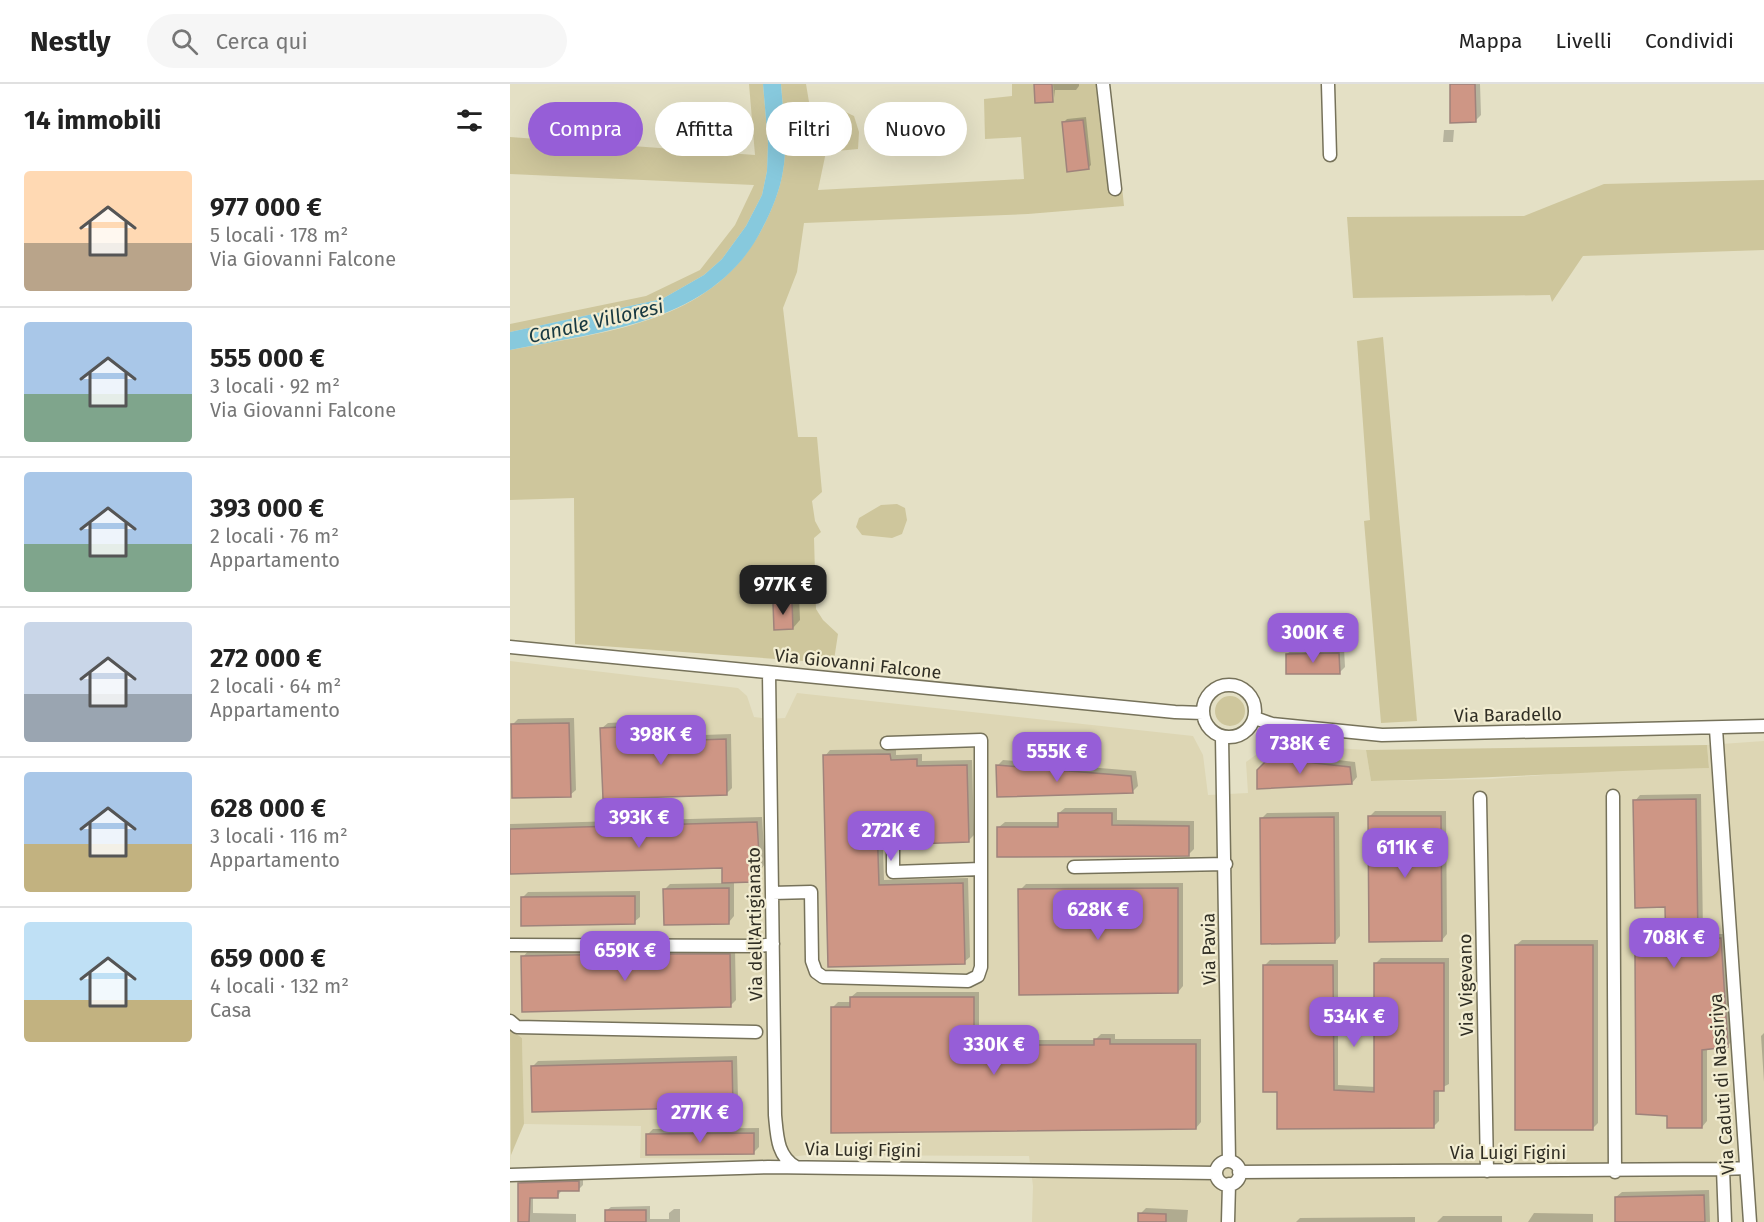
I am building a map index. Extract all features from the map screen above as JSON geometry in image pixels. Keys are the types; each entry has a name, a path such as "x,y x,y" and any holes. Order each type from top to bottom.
{"street":[{"path":"1103,84 1115,189"},
{"path":"1328,84 1330,155"},
{"name":"Via Giovanni Falcone","path":"510,647 1151,710 1203,712"},
{"name":"Via dell'Artigianato","path":"770,673 777,1136 786,1162 796,1167"},
{"path":"1232,685 1241,687 1253,700 1255,718 1246,732 1231,738 1222,737 1209,728 1203,712 1204,704 1215,689 1232,685"},
{"name":"Via Baradello","path":"1255,718 1272,724 1382,735 1716,729 1764,726"},
{"name":"Via Caduti di Nassiriya","path":"1716,729 1750,1222"},
{"name":"Via Pavia","path":"1222,737 1226,864 1228,1161"},
{"path":"772,893 811,892 812,961 816,972 823,977 968,981 978,976 981,967 981,740 887,743"},
{"path":"1612,796 1615,1172"},
{"name":"Via Vigevano","path":"1480,798 1487,1171"},
{"path":"893,838 893,872 981,869"},
{"path":"1074,867 1226,864"},
{"path":"510,945 760,946 773,944"},
{"path":"510,1021 517,1027 756,1032"},
{"path":"1228,1161 1238,1167 1239,1172 1234,1182 1228,1184 1218,1179 1216,1173 1217,1166 1228,1161"},
{"name":"Via Luigi Figini","path":"510,1174 796,1167 1216,1173"},
{"name":"Via Luigi Figini","path":"1239,1172 1615,1172 1746,1168"},
{"path":"1723,1169 1725,1222"},
{"path":"1228,1184 1228,1222"}],"shaded area":[{"path":"749,84 763,84 767,171 762,195 746,226 722,259 704,275 662,299 510,332 510,324 646,296 700,270 735,225 754,185 510,174 510,137 528,138 528,156 643,156 643,147 655,148 655,156 754,156 754,102 751,102"},
{"path":"781,84 806,84 809,102 783,102"},
{"path":"1012,84 1096,84 1109,188 1122,187 1124,206 1028,214 804,223 797,272 783,308 798,437 817,437 822,492 812,501 815,521 821,532 814,538 816,609 823,620 838,634 834,660 845,670 803,661 575,644 574,498 510,500 510,350 621,328 689,303 718,283 744,257 765,223 778,191 784,156 825,156 818,190 1024,179 1021,137 985,139 984,99 1012,96"},
{"path":"852,115 859,132 858,149 852,150"},
{"path":"1764,180 1764,250 1583,256 1552,302 1550,295 1353,298 1347,217 1524,216 1604,184"},
{"path":"1383,337 1417,721 1381,723 1364,521 1370,520 1357,341"},
{"path":"897,504 905,508 907,520 902,534 892,538 862,535 856,527 859,518 881,505"},
{"path":"510,661 738,688 747,696 754,717 769,719 785,718 797,693 1193,736 1203,755 1208,795 1248,793 1246,762 1271,744 1366,750 1371,781 1489,779 1600,771 1709,768 1707,745 1764,741 1764,1222 1032,1222 1033,1186 1029,1156 807,1155 763,1160 640,1158 641,1126 524,1124 522,1038 510,1029"},
{"path":"1230,696 1241,700 1245,711 1241,722 1230,726 1219,722 1215,711 1219,700"},
{"path":"1707,745 1709,768 1371,781 1366,750"},
{"path":"510,1029 522,1038 524,1124 511,1155 511,1171"}],"water":[{"path":"763,84 781,84 783,102 766,102 766,119"},
{"name":"Canale Villoresi","path":"768,156 784,156 780,185 763,227 742,259 717,284 687,303 654,317 619,328 510,350 510,332 662,299 704,275 722,259 746,226 762,195"}],"building":[{"path":"1034,84 1052,84 1053,102 1035,103"},
{"path":"1450,84 1475,84 1476,122 1450,123"},
{"path":"1083,120 1089,169 1067,172 1062,122"},
{"path":"792,602 793,629 774,630 773,603"},
{"path":"1339,653 1340,674 1286,674 1286,654"},
{"path":"569,723 571,797 512,798 511,724"},
{"path":"643,726 643,742 726,739 727,795 603,799 600,728"},
{"path":"890,754 891,760 917,759 917,766 967,765 969,842 915,844 915,823 877,824 879,885 963,883 965,964 828,967 823,755"},
{"path":"1269,758 1350,767 1352,784 1257,789 1257,770"},
{"path":"996,765 1131,776 1133,793 997,797"},
{"path":"1696,799 1698,939 1721,938 1728,1047 1702,1050 1702,1128 1667,1128 1667,1116 1636,1114 1635,955 1666,954 1665,907 1635,908 1633,800"},
{"path":"1058,813 1112,813 1112,825 1189,826 1189,856 997,857 997,827 1058,827"},
{"path":"1368,816 1441,816 1442,941 1369,942"},
{"path":"1334,817 1335,943 1261,944 1260,818"},
{"path":"757,822 760,871 753,872 753,882 722,883 722,868 510,874 510,829"},
{"path":"729,888 729,924 664,925 663,889"},
{"path":"1178,888 1178,993 1019,995 1018,889"},
{"path":"635,896 635,924 521,926 521,897"},
{"path":"1515,945 1593,945 1593,1130 1515,1130"},
{"path":"730,954 731,1007 522,1012 521,956"},
{"path":"1374,963 1444,963 1444,1091 1434,1091 1434,1128 1277,1129 1277,1092 1263,1092 1263,965 1333,965 1334,1090 1374,1092"},
{"path":"850,997 974,997 974,1033 1004,1033 1004,1045 1094,1045 1094,1039 1110,1039 1110,1044 1196,1044 1196,1129 831,1133 831,1007 850,1007"},
{"path":"732,1061 733,1107 532,1112 531,1066"},
{"path":"754,1133 754,1154 646,1155 646,1134"},
{"path":"579,1181 579,1191 558,1191 558,1198 530,1198 529,1222 518,1222 518,1183"},
{"path":"1704,1195 1705,1222 1615,1222 1615,1197"},
{"path":"605,1210 646,1210 646,1222 605,1222"},
{"path":"1138,1213 1166,1214 1166,1222 1138,1222"}]}
